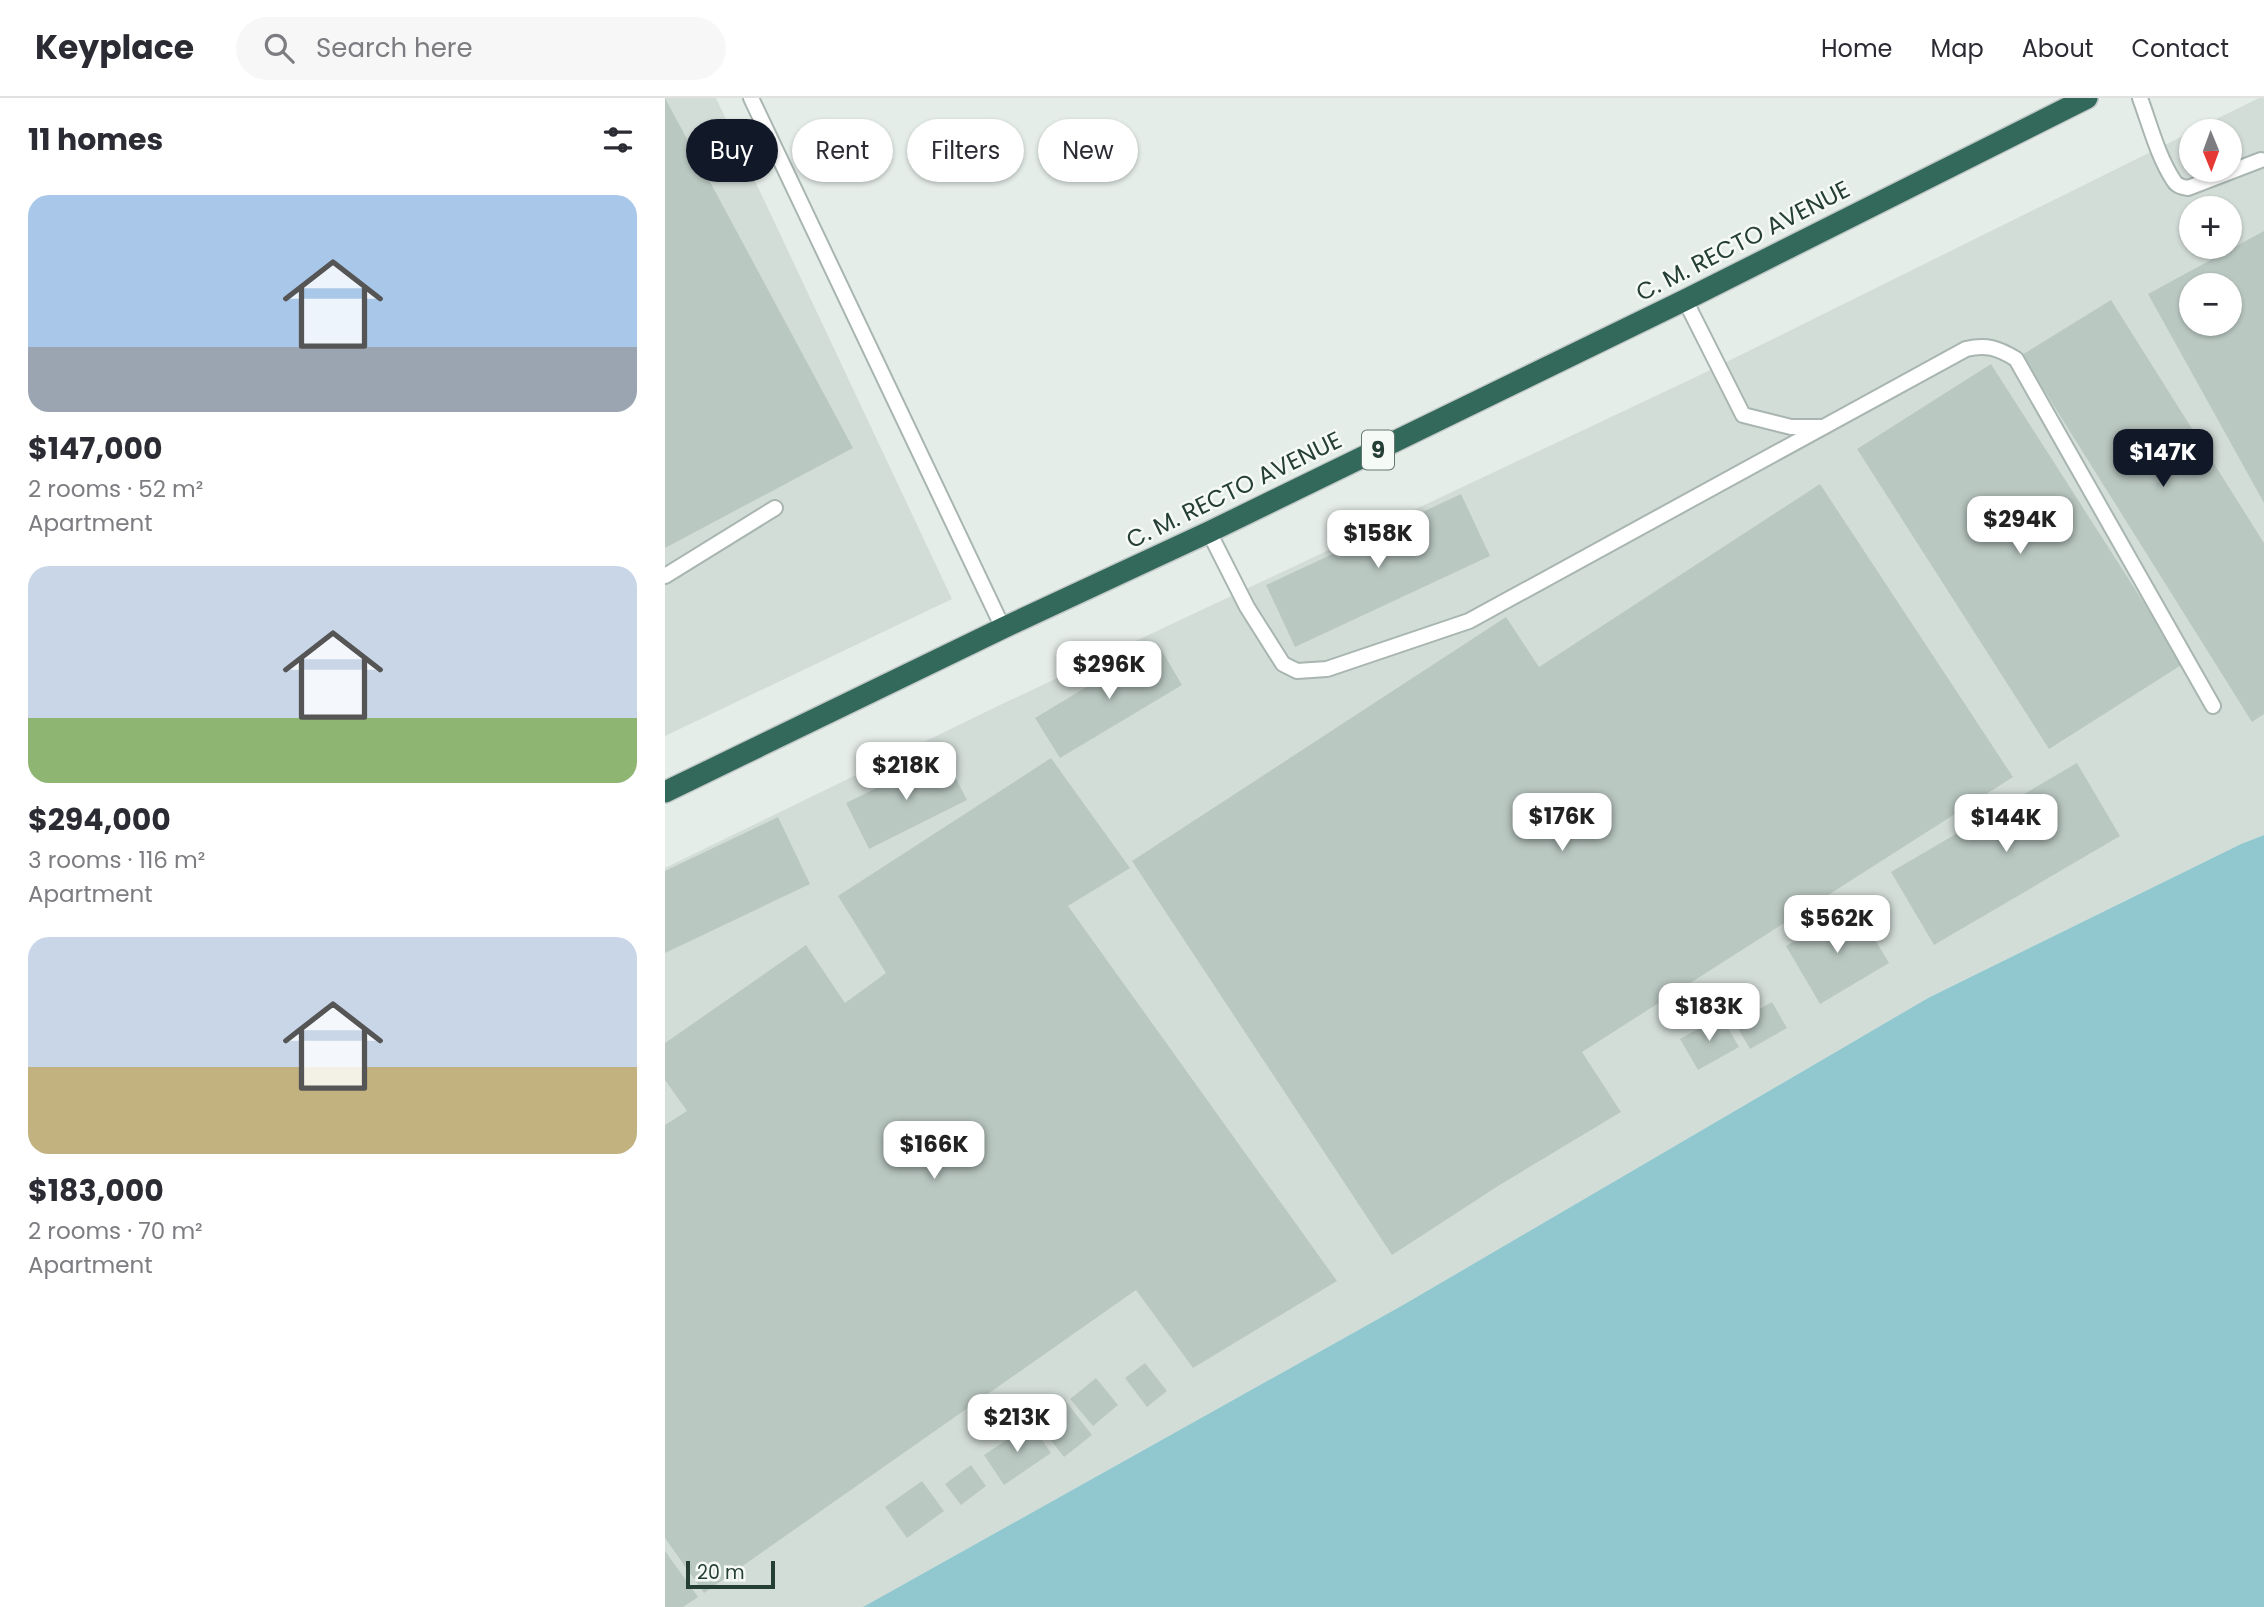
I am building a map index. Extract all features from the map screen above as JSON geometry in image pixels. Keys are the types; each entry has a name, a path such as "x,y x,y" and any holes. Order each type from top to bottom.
{"highway":[{"name":"C. M. RECTO AVENUE","path":"665,792 1003,628 1209,532 1685,300 2087,98"}],"lane":[{"path":"751,98 1003,628"},
{"path":"2140,98 2162,157 2174,182 2180,187 2187,188 2261,160"},
{"path":"1685,300 1743,415 1791,427 1824,427"},
{"path":"1209,532 1247,607 1283,664 1297,671 1327,669 1469,621 1966,349 1980,346 1997,348 2016,359 2213,706"},
{"path":"665,576 775,508"}],"shaded area":[{"path":"665,98 716,98 726,119 686,119 686,182 756,182 952,599 665,736"},
{"path":"2264,98 2264,835 1928,998 1403,1305 863,1607 665,1607 665,868 1002,704 1700,375 2179,138 2179,182 2242,182 2242,119 2216,119"}],"water":[{"path":"2264,835 2264,1607 863,1607 1403,1305 1928,998"}],"building":[{"path":"665,98 686,137 686,182 710,182 853,448 665,548"},
{"path":"2264,231 2264,503 2148,294 2179,277 2179,336 2242,336 2242,273 2187,273 2212,259 2242,259 2242,243"},
{"path":"2111,300 2264,543 2264,714 2252,722 2022,355"},
{"path":"1991,364 2183,664 2049,749 1857,449"},
{"path":"1820,484 2013,777 1582,1052 1621,1112 1498,1186 1392,1255 1132,861 1506,617 1539,667"},
{"path":"1461,494 1490,556 1295,647 1266,585"},
{"path":"1158,644 1182,685 1060,758 1035,718"},
{"path":"944,755 967,800 869,849 846,803"},
{"path":"1051,758 1130,868 1068,906 1337,1281 1193,1368 1136,1290 704,1593 665,1538 665,1125 687,1111 665,1080 665,1043 806,945 845,1003 886,973 838,896"},
{"path":"2077,763 2120,836 1934,945 1891,872"},
{"path":"778,817 810,884 665,953 665,871"},
{"path":"1855,906 1889,963 1820,1004 1786,946"},
{"path":"1772,1002 1787,1028 1750,1049 1735,1023"},
{"path":"1721,1016 1739,1047 1698,1070 1680,1039"},
{"path":"1145,1363 1167,1391 1147,1407 1125,1378"},
{"path":"1096,1378 1118,1405 1093,1426 1070,1399"},
{"path":"1064,1399 1092,1435 1064,1457 1035,1420"},
{"path":"1031,1424 1051,1453 1004,1485 984,1455"},
{"path":"971,1465 986,1486 961,1505 945,1484"},
{"path":"922,1481 944,1511 907,1538 885,1507"},
{"path":"665,1551 698,1597 683,1607 665,1607"}]}
